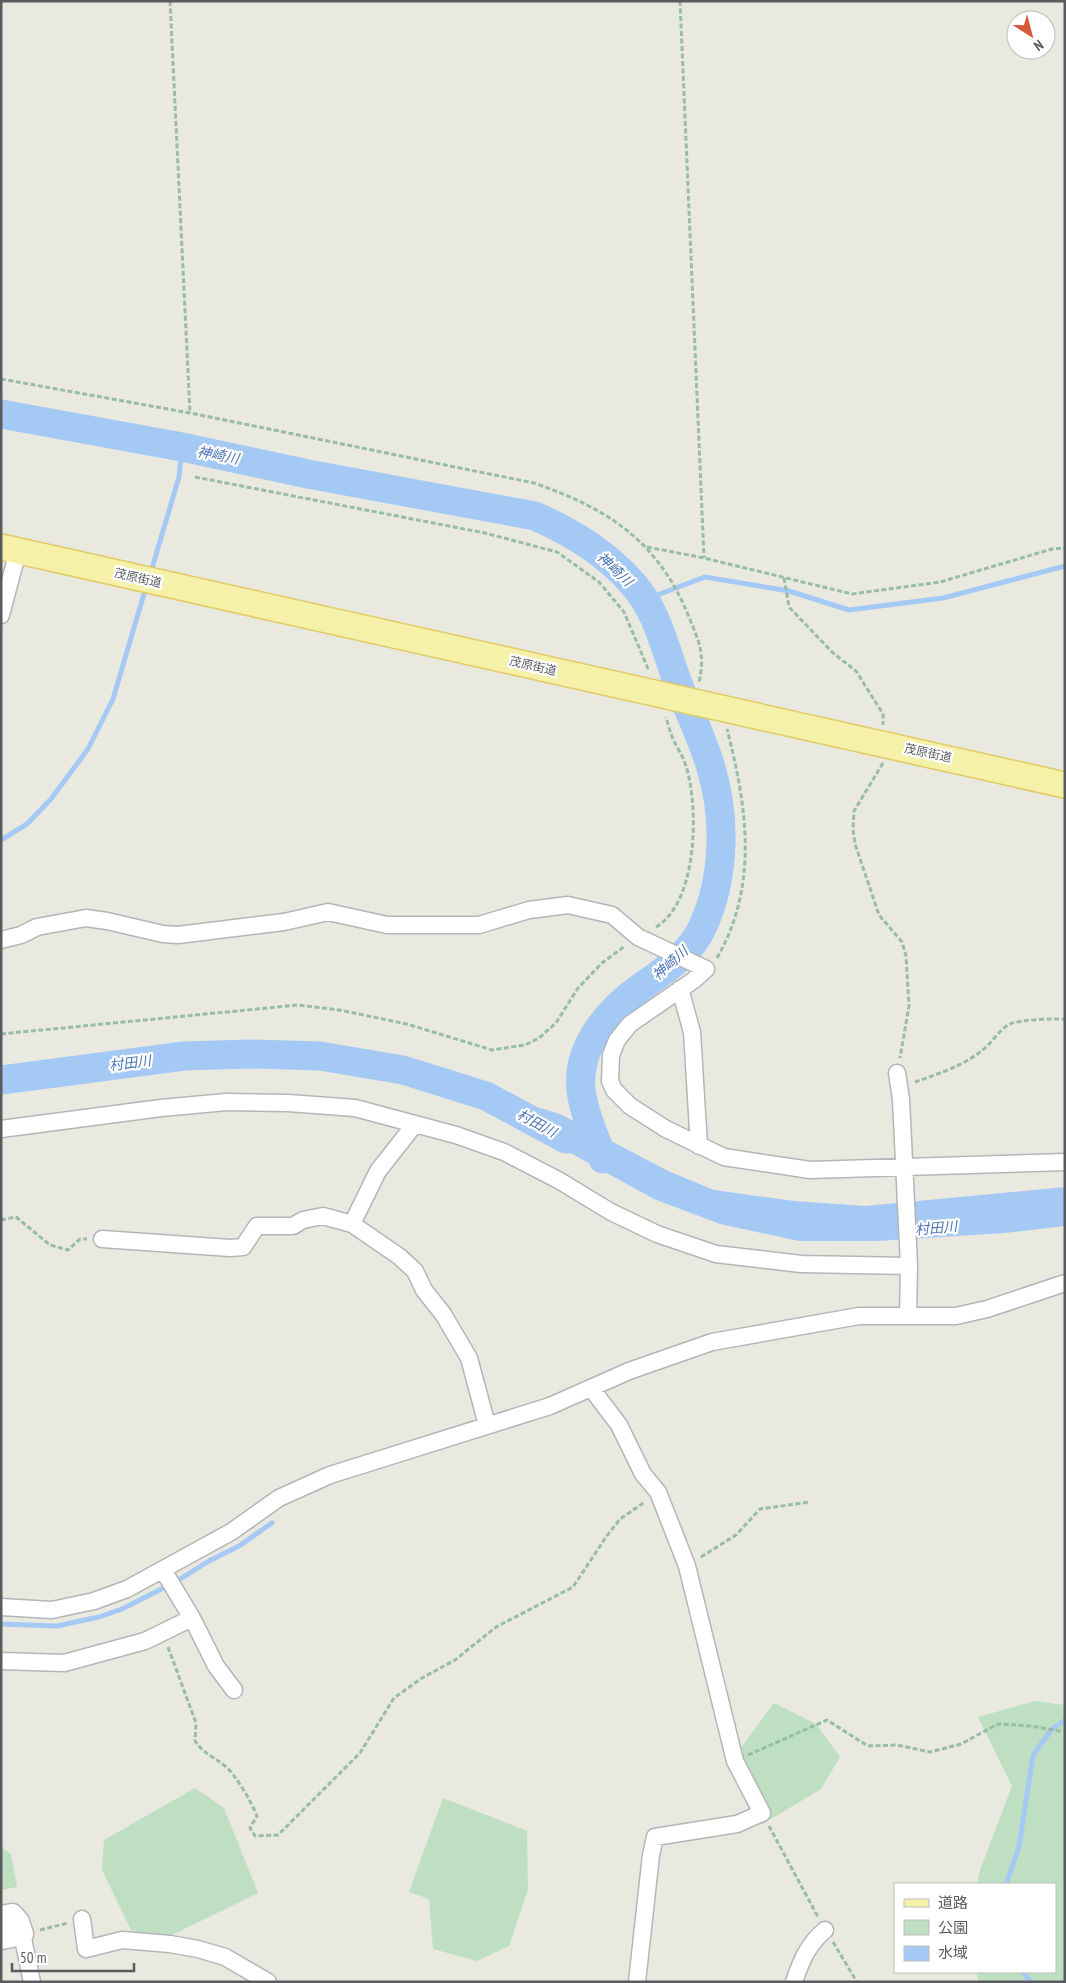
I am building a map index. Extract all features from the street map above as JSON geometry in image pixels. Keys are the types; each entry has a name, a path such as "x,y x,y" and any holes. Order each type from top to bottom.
{"main road":[{"name":"茂原街道","path":"10,549 1065,785"}],"street":[{"path":"1,615 10,549"},
{"path":"1,940 21,935 37,926 86,918 163,934 178,935 284,922 321,912 387,925 479,924 529,910 568,905 612,915 638,937 706,970 630,1024 617,1040 611,1055 610,1080 614,1090 630,1106 666,1129 724,1157 810,1170 1065,1162"},
{"path":"680,989 692,1032 699,1146"},
{"path":"897,1073 905,1167 909,1266 908,1316"},
{"path":"1,1129 161,1108 226,1102 355,1108 456,1135 504,1152 560,1181 611,1212 657,1234 716,1254 801,1264 909,1266"},
{"path":"352,1224 378,1171 415,1124"},
{"path":"102,1239 230,1248 243,1246 257,1226 293,1226 303,1220 323,1216 352,1224 400,1257 415,1271 424,1290 443,1314 470,1358 487,1425"},
{"path":"1,1607 52,1610 94,1601 127,1589 231,1532 279,1498 330,1475 550,1406 629,1371 712,1342 859,1316 956,1316 987,1309 1065,1283"},
{"path":"591,1388 619,1425 643,1474 658,1492 687,1566 735,1761 762,1813 737,1824 655,1837 651,1855 637,1982"},
{"path":"163,1570 192,1618 216,1666 234,1690"},
{"path":"1,1661 64,1663 144,1641 192,1618"},
{"path":"1,1917 12,1915 18,1922 12,1936 32,1982"},
{"path":"82,1919 86,1949 122,1940 198,1948 225,1958 268,1982"},
{"path":"794,1982 806,1950 814,1938 825,1930"}],"path":[{"path":"170,1 190,413"},
{"path":"680,1 704,558"},
{"path":"1,379 190,413 451,468 534,483 590,505 615,520 647,547 676,588 695,632 703,662 698,686 713,706 741,792 746,840 743,882 726,942 714,962 706,970"},
{"path":"1,1034 298,1005 339,1010 407,1024 492,1050 525,1045 538,1038 556,1022 578,988 602,963 638,937 659,926 680,895 690,865 694,831 693,796 686,766 673,739 658,694 624,612 598,582 557,552 485,532 195,477"},
{"path":"647,547 704,558 852,594 940,582 1052,549 1065,548"},
{"path":"784,578 789,607 833,653 856,671 883,714 887,745 854,811 853,829 855,844 879,915 902,942 906,956 909,1006 897,1073"},
{"path":"900,1093 913,1083 947,1071 967,1060 984,1049 1011,1024 1044,1018 1065,1018"},
{"path":"1,1220 16,1217 50,1245 68,1250 80,1239 102,1239"},
{"path":"163,1632 196,1723 195,1741 204,1752 226,1767 252,1803 256,1816 250,1828 255,1836 278,1835 360,1754 394,1698 422,1678 455,1660 496,1627 573,1587 620,1520 658,1492"},
{"path":"687,1566 736,1535 760,1509 810,1502"},
{"path":"735,1761 827,1720 868,1746 897,1745 930,1752 961,1744 998,1724 1030,1726 1065,1732"},
{"path":"762,1813 825,1930 857,1982"},
{"path":"12,1936 82,1919"}],"green space":[{"path":"1035,1701 1065,1705 1065,1982 979,1982 976,1973 1056,1973 1056,1883 977,1883 980,1870 1012,1786 978,1717"},
{"path":"774,1703 816,1724 840,1757 821,1789 761,1825 731,1761"},
{"path":"195,1788 224,1808 258,1893 164,1939 131,1930 102,1870 104,1840"},
{"path":"443,1798 527,1831 528,1890 509,1946 477,1961 433,1949 429,1899 409,1892"},
{"path":"1,1847 11,1854 17,1887 1,1890"}],"water":[{"path":"541,1108 562,1115 668,1171 714,1190 794,1201 865,1206 1065,1187 1065,1226 1005,1233 878,1241 799,1241 720,1224 654,1199 525,1128"}],"waterway":[{"name":"神崎川","path":"1,414 182,447 308,474 535,516 563,529 600,553 633,584 654,617 707,756 716,787 721,827 721,847 716,888 698,936 678,960 618,1006 596,1032 588,1047 581,1079 582,1097 588,1120 603,1159"},
{"path":"150,575 179,477 182,447"},
{"path":"644,600 705,577 789,591 849,610 943,598 1065,566"},
{"path":"1,840 27,824 51,799 88,749 113,699 146,587"},
{"name":"村田川","path":"1,1080 184,1056 250,1054 320,1056 403,1070 486,1096 566,1139"},
{"path":"1,1624 57,1626 99,1617 122,1609 239,1546 272,1523"},
{"path":"1006,1883 1019,1847 1033,1755 1052,1729 1065,1720"},
{"path":"1024,1973 1031,1982"}]}
